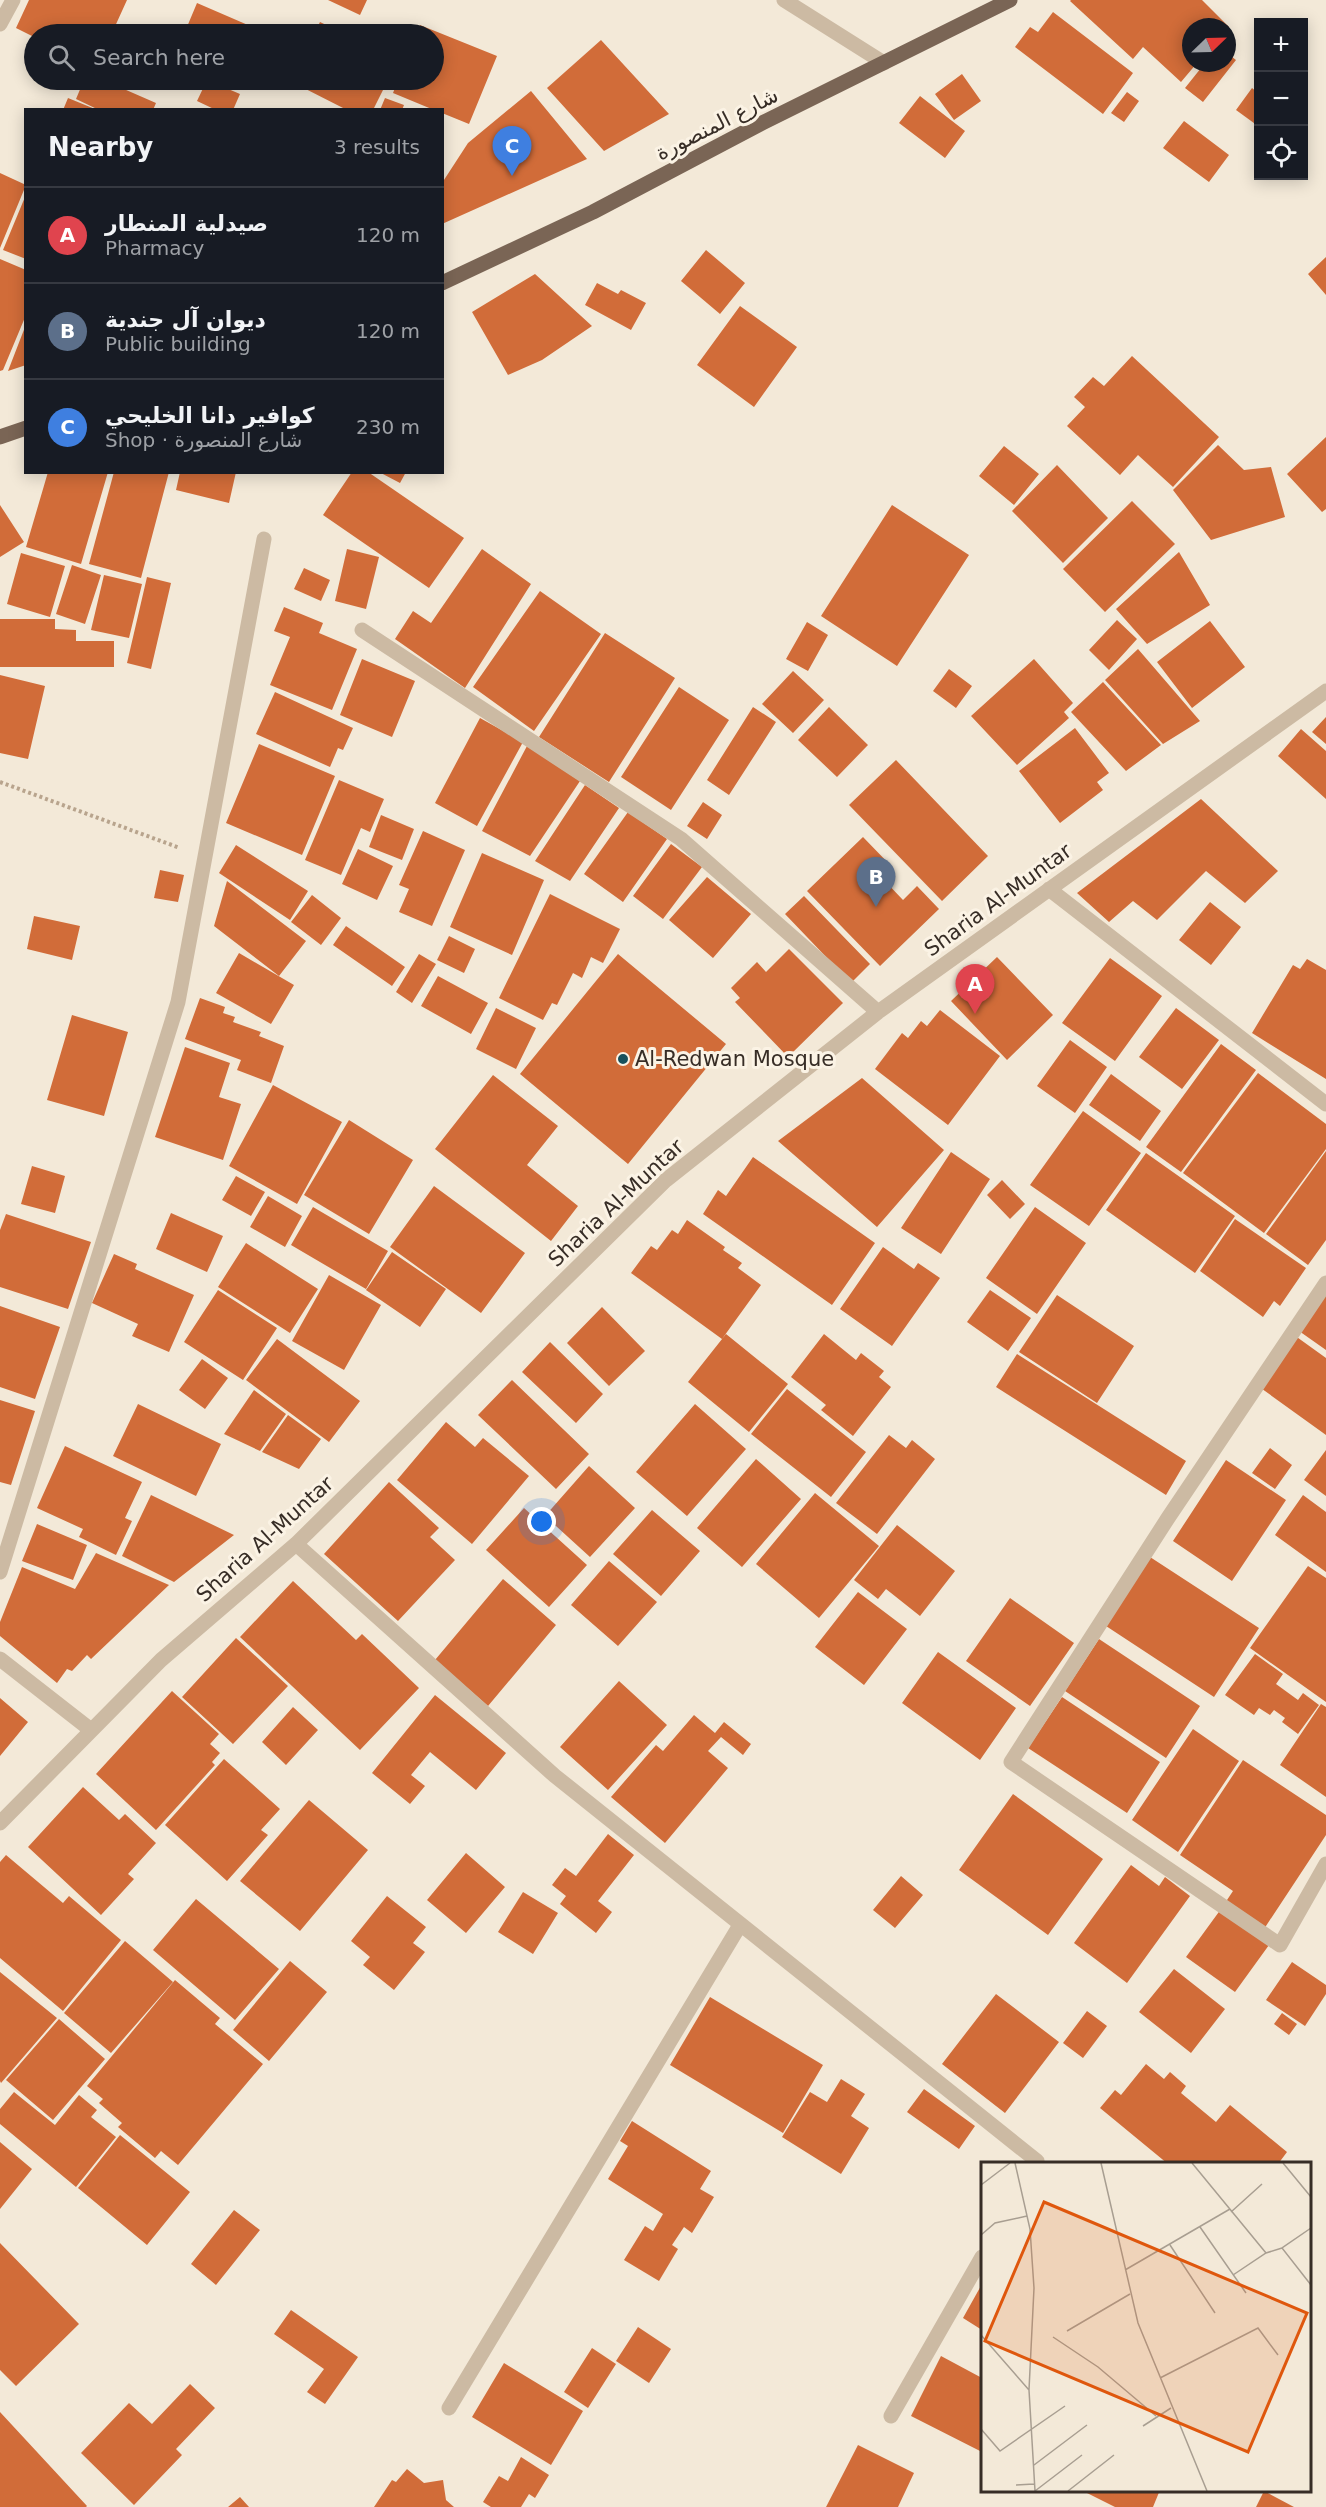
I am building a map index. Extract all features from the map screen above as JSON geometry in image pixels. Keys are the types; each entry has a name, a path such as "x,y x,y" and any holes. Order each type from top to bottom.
{"main road":[{"name":"شارع المنصورة","path":"444,282 592,212 762,123 1010,0"},
{"path":"0,437 24,429"}],"street":[{"path":"0,24 13,0"},
{"path":"784,0 884,63"},
{"path":"0,1572 178,1002 264,539"},
{"path":"362,630 681,839 878,1012"},
{"name":"Sharia Al-Muntar","path":"0,1823 161,1660 296,1544 666,1180 878,1012 1326,691"},
{"path":"1049,889 1326,1104"},
{"path":"1326,1283 1168,1518 1011,1762 1280,1945 1326,1864"},
{"path":"296,1544 555,1776 1037,2162"},
{"path":"0,1659 92,1730"},
{"path":"449,2408 740,1925"},
{"path":"891,2416 981,2259"}],"path":[{"path":"0,782 206,857"}],"building":[{"path":"29,0 127,0 116,24 24,24 24,32 16,28"},
{"path":"328,0 367,0 360,15"},
{"path":"1202,0 1220,18 1182,18 1182,72 1189,72 1181,82 1143,47 1133,59 1070,1"},
{"path":"197,3 246,24 188,24"},
{"path":"1053,12 1133,73 1103,114 1015,47 1030,27 1038,32"},
{"path":"444,35 497,56 469,124 444,114 444,108 429,108 393,93 394,90 444,90"},
{"path":"601,40 669,114 604,151 547,88"},
{"path":"1198,72 1227,72 1203,102 1185,88"},
{"path":"962,74 981,101 954,120 935,94"},
{"path":"1252,88 1254,90 1254,123 1236,110"},
{"path":"80,90 126,90 156,103 154,108 95,108 76,99"},
{"path":"202,90 231,90 240,94 234,108 212,108 197,101"},
{"path":"308,90 383,90 374,108 343,108"},
{"path":"531,91 587,159 444,223 444,180 468,143"},
{"path":"1127,92 1139,101 1124,122 1111,113"},
{"path":"920,96 965,131 945,158 899,123"},
{"path":"68,98 93,108 64,108"},
{"path":"385,98 404,105 403,108 381,108"},
{"path":"1184,121 1229,155 1209,182 1163,148"},
{"path":"0,173 24,184 24,190 0,248"},
{"path":"24,199 24,258 3,250"},
{"path":"706,250 745,283 720,314 681,281"},
{"path":"1326,257 1326,295 1308,274"},
{"path":"0,259 24,269 24,320 3,370 0,371"},
{"path":"535,274 592,326 542,360 508,375 472,312"},
{"path":"597,283 618,294 621,290 646,303 631,330 585,305"},
{"path":"740,306 797,347 754,407 697,365"},
{"path":"24,330 24,366 8,371"},
{"path":"1132,356 1219,437 1173,487 1138,455 1120,475 1067,426 1085,407 1074,397 1093,377 1104,386"},
{"path":"1326,437 1326,509 1322,512 1287,474"},
{"path":"1218,445 1244,470 1271,467 1285,517 1211,540 1173,490"},
{"path":"1004,446 1039,474 1014,505 979,476"},
{"path":"1057,465 1108,518 1063,563 1012,511"},
{"path":"47,474 107,474 81,564 26,547"},
{"path":"113,474 168,474 141,578 89,564"},
{"path":"180,474 236,474 229,503 176,490"},
{"path":"351,474 371,474 464,538 429,588 323,515"},
{"path":"383,474 405,474 400,483"},
{"path":"1132,501 1175,544 1105,612 1063,569"},
{"path":"0,505 24,542 0,557"},
{"path":"892,505 969,555 897,666 821,616"},
{"path":"347,549 379,557 366,609 335,601"},
{"path":"482,549 531,584 465,688 395,639 413,611 431,623"},
{"path":"1179,552 1210,605 1147,644 1116,609"},
{"path":"21,553 65,566 50,617 7,604"},
{"path":"72,565 101,575 85,624 56,614"},
{"path":"304,568 330,580 321,601 294,589"},
{"path":"104,575 142,584 129,638 91,630"},
{"path":"147,577 171,583 151,669 127,663"},
{"path":"540,591 601,634 534,731 473,687"},
{"path":"284,607 323,623 319,633 357,649 332,710 270,685 290,637 274,631"},
{"path":"0,619 55,619 55,629 76,630 76,641 114,641 114,667 0,667"},
{"path":"1117,620 1137,639 1109,670 1089,650"},
{"path":"1210,621 1245,667 1192,708 1157,662"},
{"path":"807,622 828,635 808,671 786,659"},
{"path":"605,633 675,678 609,782 539,737"},
{"path":"1138,649 1200,721 1163,744 1105,680"},
{"path":"362,659 415,681 392,737 340,715"},
{"path":"1034,659 1073,703 1064,712 1069,718 1017,765 971,716"},
{"path":"949,669 972,686 956,708 933,691"},
{"path":"793,671 824,700 793,733 762,704"},
{"path":"0,675 45,686 28,759 0,753"},
{"path":"1103,682 1161,745 1126,771 1071,712"},
{"path":"679,687 729,720 671,810 621,777"},
{"path":"275,692 353,728 343,750 338,748 330,767 256,734"},
{"path":"753,707 776,722 729,795 707,780"},
{"path":"829,707 868,745 837,777 798,740"},
{"path":"1326,717 1326,744 1312,732"},
{"path":"480,718 523,742 477,826 435,803"},
{"path":"1075,728 1109,773 1097,782 1103,790 1060,823 1019,771"},
{"path":"1301,729 1326,751 1326,799 1278,756"},
{"path":"259,744 335,776 302,855 226,823"},
{"path":"527,746 580,781 530,856 482,831"},
{"path":"896,760 988,856 942,901 849,805"},
{"path":"339,780 384,799 370,832 361,828 341,875 305,860"},
{"path":"585,785 619,808 570,881 535,861"},
{"path":"1201,799 1278,871 1245,903 1206,871 1157,920 1133,901 1109,922 1077,893"},
{"path":"703,802 722,815 707,839 687,826"},
{"path":"628,812 667,839 623,902 584,874"},
{"path":"381,815 414,829 402,860 369,847"},
{"path":"423,831 465,850 432,926 399,912 409,889 399,885"},
{"path":"863,837 893,868 882,878 903,900 917,886 939,909 880,966 807,891"},
{"path":"671,844 702,867 663,919 633,896"},
{"path":"236,845 308,891 290,920 219,873"},
{"path":"358,849 393,866 377,900 342,884"},
{"path":"482,853 544,880 512,955 450,927"},
{"path":"160,870 184,875 178,902 154,898"},
{"path":"707,877 751,914 713,958 669,920"},
{"path":"227,881 306,941 279,976 214,926"},
{"path":"550,894 620,929 603,963 591,957 582,978 573,973 557,1005 552,1003 543,1020 499,998"},
{"path":"312,895 341,918 321,945 291,922"},
{"path":"804,896 870,964 851,983 785,914"},
{"path":"1210,902 1241,927 1211,965 1179,940"},
{"path":"34,916 80,926 72,960 27,949"},
{"path":"346,926 405,967 392,986 333,945"},
{"path":"449,936 475,949 464,973 437,960"},
{"path":"789,949 843,1003 788,1057 735,1002 740,998 731,988 757,962 766,972"},
{"path":"239,953 294,985 271,1024 216,993"},
{"path":"419,954 436,964 412,1003 396,992"},
{"name":"Al-Redwan Mosque","path":"618,954 726,1044 628,1164 520,1074"},
{"path":"997,957 1053,1015 1007,1060 951,1001"},
{"path":"1110,958 1162,996 1115,1061 1062,1023"},
{"path":"1307,959 1326,970 1326,1079 1252,1033 1293,965 1300,969"},
{"path":"438,976 488,1003 471,1034 421,1006"},
{"path":"200,998 225,1007 223,1013 235,1017 233,1022 261,1032 259,1036 284,1046 271,1083 237,1070 241,1060 185,1039"},
{"path":"496,1008 536,1028 516,1069 476,1049"},
{"path":"1176,1008 1219,1040 1182,1089 1139,1057"},
{"path":"940,1010 1000,1056 948,1125 875,1069 902,1033 908,1038 921,1021 927,1026"},
{"path":"72,1015 128,1032 104,1116 47,1100"},
{"path":"1070,1040 1107,1067 1075,1113 1037,1086"},
{"path":"1221,1044 1256,1070 1181,1172 1146,1147"},
{"path":"185,1047 230,1063 219,1097 241,1104 223,1160 155,1137"},
{"path":"1258,1073 1326,1124 1326,1149 1264,1233 1183,1173"},
{"path":"1111,1074 1161,1111 1140,1141 1089,1105"},
{"path":"493,1075 558,1126 527,1165 578,1206 551,1241 435,1149"},
{"path":"862,1078 944,1150 877,1227 778,1141"},
{"path":"273,1085 342,1122 297,1204 229,1166"},
{"path":"1083,1111 1141,1153 1089,1226 1030,1185"},
{"path":"349,1120 413,1160 369,1234 304,1195"},
{"path":"1326,1151 1326,1240 1308,1265 1266,1234"},
{"path":"951,1152 990,1179 941,1254 901,1228"},
{"path":"1146,1153 1235,1216 1195,1273 1106,1210"},
{"path":"753,1157 875,1243 832,1305 703,1214 718,1190 726,1196"},
{"path":"32,1166 65,1176 55,1213 21,1204"},
{"path":"236,1176 265,1192 251,1216 222,1200"},
{"path":"1002,1180 1025,1204 1010,1219 987,1195"},
{"path":"434,1186 525,1253 481,1313 390,1247"},
{"path":"268,1196 302,1216 285,1247 250,1227"},
{"path":"313,1207 388,1251 366,1289 291,1245"},
{"path":"1035,1207 1086,1243 1037,1314 986,1278"},
{"path":"171,1213 223,1236 207,1272 156,1249"},
{"path":"6,1214 91,1242 68,1309 0,1287 0,1230"},
{"path":"1235,1219 1306,1268 1280,1306 1274,1301 1263,1317 1200,1271"},
{"path":"687,1220 725,1247 723,1250 742,1263 738,1268 761,1285 722,1339 631,1273 651,1246 657,1250 672,1230 678,1234"},
{"path":"246,1243 318,1289 290,1333 218,1287"},
{"path":"883,1247 914,1269 918,1263 940,1278 892,1346 840,1309"},
{"path":"392,1252 446,1289 420,1327 366,1290"},
{"path":"114,1254 137,1264 135,1269 194,1295 169,1352 132,1336 138,1324 92,1303"},
{"path":"329,1275 381,1305 344,1370 292,1341"},
{"path":"218,1290 277,1328 243,1380 184,1342"},
{"path":"990,1290 1031,1318 1008,1351 967,1322"},
{"path":"1326,1293 1326,1350 1299,1331"},
{"path":"1057,1295 1134,1346 1097,1403 1019,1352"},
{"path":"0,1306 60,1327 35,1399 0,1387"},
{"path":"602,1307 645,1351 609,1386 567,1343"},
{"path":"726,1334 788,1384 749,1432 688,1382"},
{"path":"824,1334 856,1360 861,1353 884,1371 879,1377 891,1387 853,1436 821,1410 826,1405 791,1377"},
{"path":"1294,1335 1326,1358 1326,1435 1258,1386"},
{"path":"277,1339 360,1401 329,1442 246,1380"},
{"path":"550,1342 603,1394 576,1423 522,1372"},
{"path":"1017,1354 1186,1461 1166,1495 996,1387"},
{"path":"202,1359 228,1378 205,1409 179,1390"},
{"path":"512,1380 589,1454 556,1489 478,1415"},
{"path":"787,1389 866,1452 831,1497 751,1434"},
{"path":"254,1390 286,1414 260,1451 224,1434"},
{"path":"0,1400 35,1411 11,1485 0,1482"},
{"path":"138,1404 221,1444 196,1496 113,1456"},
{"path":"695,1404 746,1449 687,1516 636,1472"},
{"path":"288,1415 321,1439 299,1469 262,1452"},
{"path":"446,1422 475,1447 483,1438 529,1476 472,1544 397,1480"},
{"path":"889,1435 906,1448 912,1440 935,1459 877,1534 836,1503"},
{"path":"65,1446 142,1482 125,1518 132,1521 116,1555 79,1537 83,1529 37,1508"},
{"path":"1270,1448 1292,1465 1275,1489 1252,1473"},
{"path":"1326,1450 1326,1496 1304,1480"},
{"path":"756,1459 801,1499 742,1567 697,1528"},
{"path":"1226,1460 1286,1500 1232,1581 1173,1541"},
{"path":"589,1466 635,1508 590,1557 545,1516"},
{"path":"389,1482 439,1528 430,1537 455,1560 398,1621 324,1554"},
{"path":"815,1493 879,1546 819,1618 756,1564"},
{"path":"151,1495 234,1535 174,1582 122,1556"},
{"path":"1303,1495 1326,1512 1326,1572 1275,1535"},
{"path":"524,1508 587,1565 549,1607 486,1550"},
{"path":"652,1510 700,1551 661,1596 613,1554"},
{"path":"37,1524 87,1545 73,1580 22,1561"},
{"path":"897,1525 955,1571 920,1616 886,1589 878,1599 854,1580"},
{"path":"96,1553 169,1585 91,1659 87,1655 72,1671 67,1669 57,1683 0,1636 0,1622 22,1567 75,1589"},
{"path":"1150,1557 1259,1628 1214,1697 1106,1626"},
{"path":"609,1561 657,1602 618,1646 571,1605"},
{"path":"1308,1566 1326,1578 1326,1702 1250,1648"},
{"path":"503,1579 556,1625 488,1706 435,1660"},
{"path":"293,1581 356,1640 362,1634 419,1688 360,1750 240,1637"},
{"path":"858,1592 907,1629 864,1685 815,1647"},
{"path":"1010,1598 1074,1643 1030,1706 966,1661"},
{"path":"236,1638 288,1686 233,1744 182,1697"},
{"path":"1099,1639 1200,1706 1166,1758 1065,1691"},
{"path":"938,1652 1016,1708 980,1760 902,1703"},
{"path":"1255,1654 1283,1674 1276,1684 1298,1700 1303,1693 1319,1705 1298,1734 1282,1722 1285,1718 1274,1710 1270,1715 1259,1708 1254,1715 1225,1695"},
{"path":"619,1681 667,1725 608,1790 560,1747"},
{"path":"172,1691 219,1734 210,1744 220,1753 212,1762 215,1765 156,1830 96,1774"},
{"path":"435,1695 506,1753 476,1790 430,1752 411,1775 425,1786 410,1804 372,1773"},
{"path":"1062,1697 1160,1762 1127,1813 1028,1748"},
{"path":"0,1698 28,1722 0,1756"},
{"path":"1321,1704 1326,1707 1326,1797 1280,1765"},
{"path":"293,1707 318,1730 286,1765 262,1742"},
{"path":"694,1715 715,1733 724,1722 751,1744 743,1755 721,1737 708,1751 728,1768 665,1843 611,1797 656,1745 663,1751"},
{"path":"1193,1729 1239,1761 1178,1852 1132,1820"},
{"path":"224,1759 280,1809 261,1830 268,1835 227,1881 165,1825"},
{"path":"1243,1760 1326,1815 1326,1835 1264,1929 1225,1903 1233,1891 1180,1855"},
{"path":"83,1787 119,1820 125,1814 156,1843 128,1874 134,1879 101,1915 28,1847"},
{"path":"1013,1794 1103,1859 1048,1935 959,1870"},
{"path":"309,1800 368,1850 300,1931 240,1881"},
{"path":"608,1834 634,1855 598,1901 612,1912 596,1933 560,1904 566,1896 552,1885 565,1868 576,1876"},
{"path":"466,1853 505,1887 466,1933 427,1900"},
{"path":"6,1855 63,1903 69,1896 121,1940 63,2011 0,1958 0,1862"},
{"path":"1131,1865 1159,1886 1165,1877 1190,1896 1127,1983 1074,1943"},
{"path":"901,1876 923,1895 895,1928 873,1910"},
{"path":"523,1892 558,1913 533,1954 498,1932"},
{"path":"387,1896 426,1927 413,1943 425,1952 394,1990 363,1965 370,1957 351,1941"},
{"path":"196,1899 279,1969 235,2020 153,1950"},
{"path":"1221,1909 1269,1945 1235,1992 1186,1957"},
{"path":"125,1941 173,1982 111,2053 64,2013"},
{"path":"290,1961 327,1992 269,2061 233,2030"},
{"path":"1292,1962 1326,1985 1326,1994 1305,2026 1266,2000"},
{"path":"1174,1969 1225,2009 1191,2053 1139,2012"},
{"path":"0,1972 57,2018 1,2083 0,2081"},
{"path":"175,1980 220,2018 215,2024 263,2064 178,2165 161,2151 155,2158 118,2127 122,2123 99,2103 103,2099 87,2086"},
{"path":"996,1994 1059,2042 1005,2113 942,2064"},
{"path":"710,1997 823,2065 783,2133 670,2065"},
{"path":"1087,2011 1107,2026 1083,2058 1063,2043"},
{"path":"1282,2013 1297,2024 1289,2035 1274,2024"},
{"path":"59,2019 105,2059 53,2120 6,2080"},
{"path":"1146,2064 1164,2079 1170,2072 1186,2086 1181,2093 1216,2122 1230,2105 1287,2152 1280,2162 1166,2162 1100,2108 1115,2090 1121,2095"},
{"path":"841,2079 865,2094 851,2116 869,2128 841,2174 782,2137 810,2092 827,2102"},
{"path":"924,2089 975,2126 959,2149 907,2112"},
{"path":"14,2092 55,2125 79,2095 97,2110 91,2117 116,2137 76,2187 0,2124 0,2109"},
{"path":"632,2121 711,2171 700,2189 714,2197 692,2233 684,2227 672,2245 678,2249 659,2281 624,2260 645,2226 653,2231 663,2214 608,2179 628,2146 620,2141"},
{"path":"120,2135 190,2192 147,2245 78,2188"},
{"path":"0,2142 32,2169 0,2209"},
{"path":"234,2210 260,2230 216,2285 191,2264"},
{"path":"0,2243 79,2324 16,2386 0,2370"},
{"path":"981,2286 981,2329 963,2318"},
{"path":"291,2310 358,2357 325,2404 307,2392 324,2369 274,2334"},
{"path":"638,2327 671,2349 649,2383 616,2361"},
{"path":"592,2348 616,2364 588,2408 564,2392"},
{"path":"941,2356 981,2377 981,2451 911,2416"},
{"path":"504,2363 583,2411 551,2465 472,2417"},
{"path":"190,2384 215,2408 176,2449 182,2455 134,2505 81,2453 129,2403 152,2424"},
{"path":"0,2412 87,2506 86,2507 0,2507"},
{"path":"858,2445 914,2473 898,2507 826,2507"},
{"path":"521,2457 549,2475 535,2498 529,2494 521,2507 491,2507 483,2502 499,2476 508,2481"},
{"path":"407,2469 424,2483 443,2480 446,2500 454,2507 374,2507 392,2480 396,2482"},
{"path":"1085,2492 1159,2492 1153,2507 1115,2507"},
{"path":"1264,2492 1266,2492 1294,2507 1256,2507"},
{"path":"240,2497 249,2507 228,2507"}],"place":[{"name":"كوافير دانا الخليحي","path":"512,176"},
{"name":"ديوان آل جندية","path":"876,907"},
{"name":"صيدلية المنطار","path":"975,1014"},
{"name":"Al-Redwan Mosque","path":"623,1059"}]}
